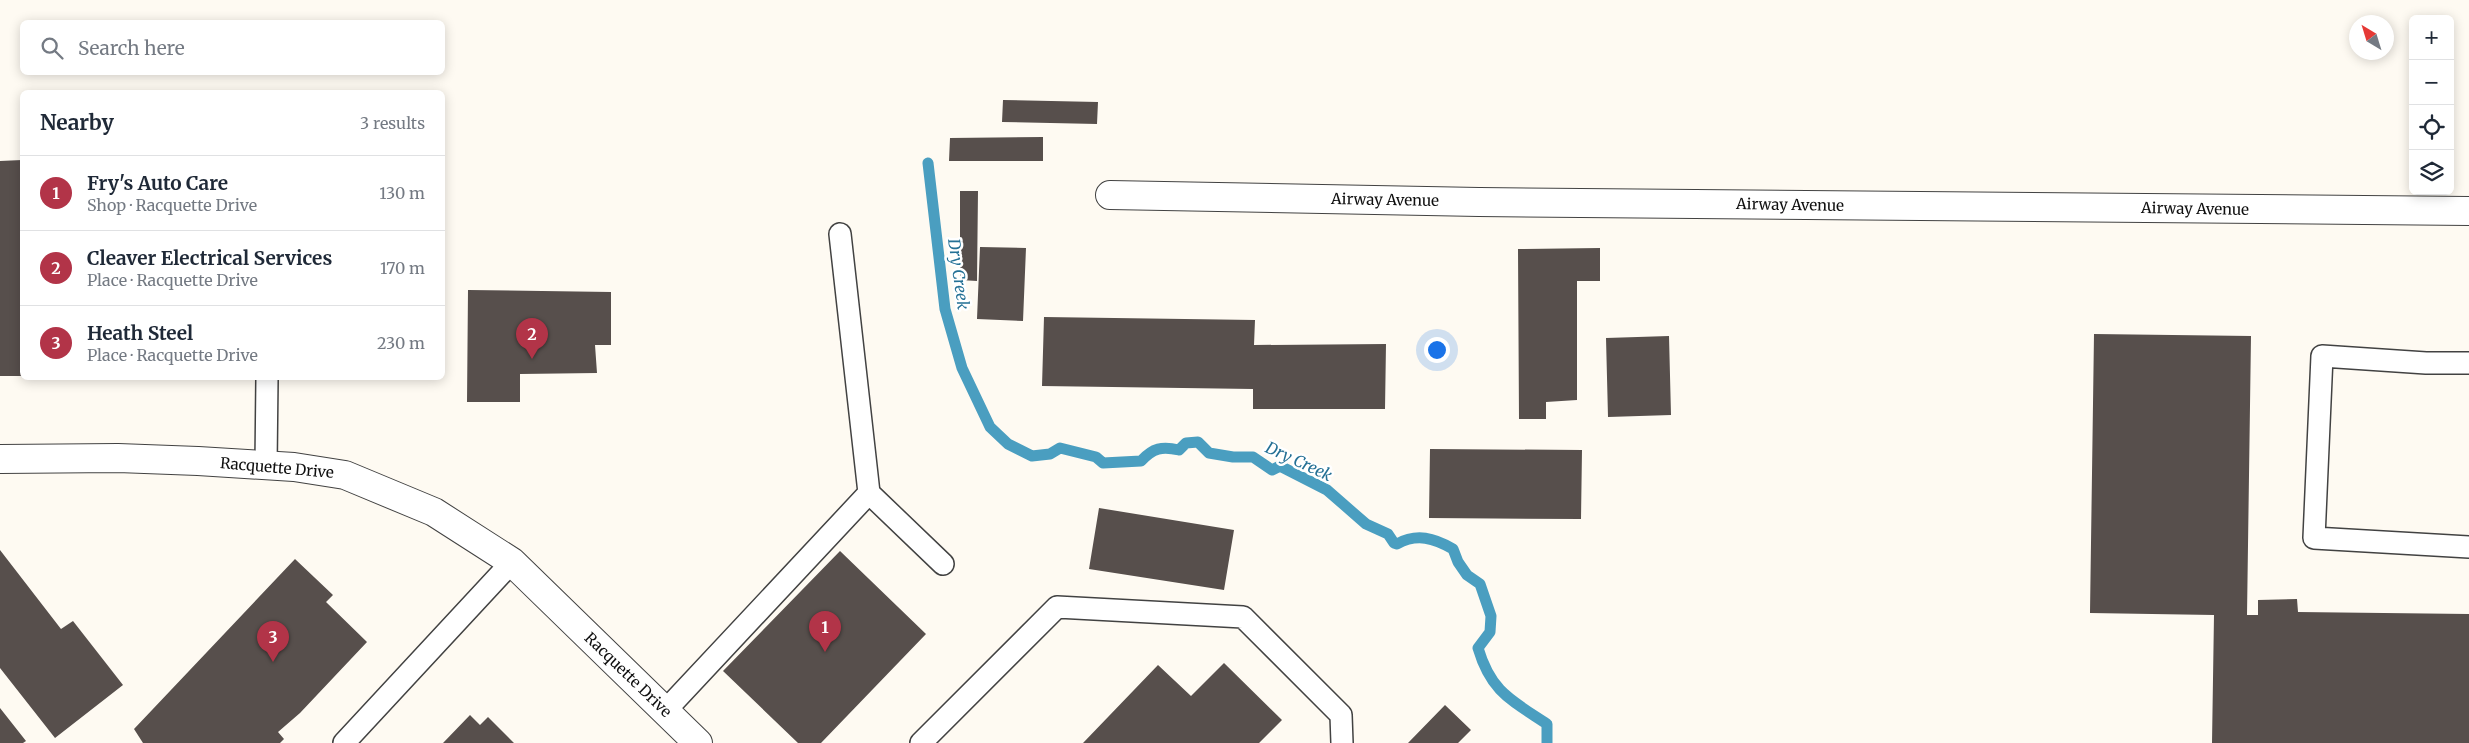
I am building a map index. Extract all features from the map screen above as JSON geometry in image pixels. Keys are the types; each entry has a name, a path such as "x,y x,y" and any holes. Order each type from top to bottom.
{"street":[{"name":"Airway Avenue","path":"1110,195 1499,202 2469,211"},
{"name":"Racquette Drive","path":"0,459 118,458 266,465 345,475 434,512 512,562 698,743"}],"lane":[{"path":"840,234 869,493 943,564"},
{"path":"2469,364 2322,356 2314,538 2469,547"},
{"path":"266,465 267,380"},
{"path":"665,711 869,493"},
{"path":"344,743 512,562"},
{"path":"921,743 1058,607 1243,617 1342,715 1342,743"}],"building":[{"path":"1003,100 1098,102 1097,124 1002,122"},
{"path":"1043,137 1043,161 949,161 950,138"},
{"path":"20,160 20,376 0,376 0,161"},
{"path":"960,191 978,191 977,281 960,280"},
{"path":"980,247 1026,248 1023,321 977,319"},
{"path":"1600,248 1600,281 1577,281 1577,400 1546,402 1546,419 1519,419 1518,249"},
{"path":"468,290 611,292 611,345 595,345 597,373 520,374 520,402 467,402"},
{"path":"1044,317 1255,320 1254,345 1386,344 1385,409 1253,409 1253,389 1042,386"},
{"path":"2094,334 2251,336 2247,615 2258,615 2258,600 2297,599 2298,612 2469,614 2469,743 2212,743 2214,615 2090,613"},
{"path":"1669,336 1671,415 1608,417 1606,338"},
{"path":"1430,449 1582,450 1581,519 1429,518"},
{"path":"1099,508 1234,530 1224,590 1089,569"},
{"path":"0,550 61,629 73,621 123,685 55,738 0,668"},
{"path":"840,551 926,634 821,743 798,743 723,671"},
{"path":"295,559 333,595 326,602 367,642 300,713 278,732 284,739 280,743 143,743 134,729"},
{"path":"1224,663 1282,720 1259,743 1083,743 1158,665 1191,696"},
{"path":"1445,705 1471,730 1458,743 1408,743"},
{"path":"0,708 26,741 23,743 0,743"},
{"path":"470,715 480,725 488,717 514,743 443,743"}],"waterway":[{"name":"Dry Creek","path":"928,163 945,309 962,368 990,427 1008,444 1032,456 1050,454 1060,448 1096,457 1103,463 1141,461 1158,449 1179,450 1186,443 1198,442 1209,453 1233,457 1253,457 1272,470 1280,466 1327,490 1366,524 1388,534 1394,543 1425,538 1453,549 1458,562 1467,575 1480,584 1491,616 1490,632 1478,648 1483,663 1489,675 1504,694 1547,724 1547,743"}],"place":[{"name":"Cleaver Electrical Services","path":"532,359"},
{"name":"Fry's Auto Care","path":"825,652"},
{"name":"Heath Steel","path":"273,662"}]}
